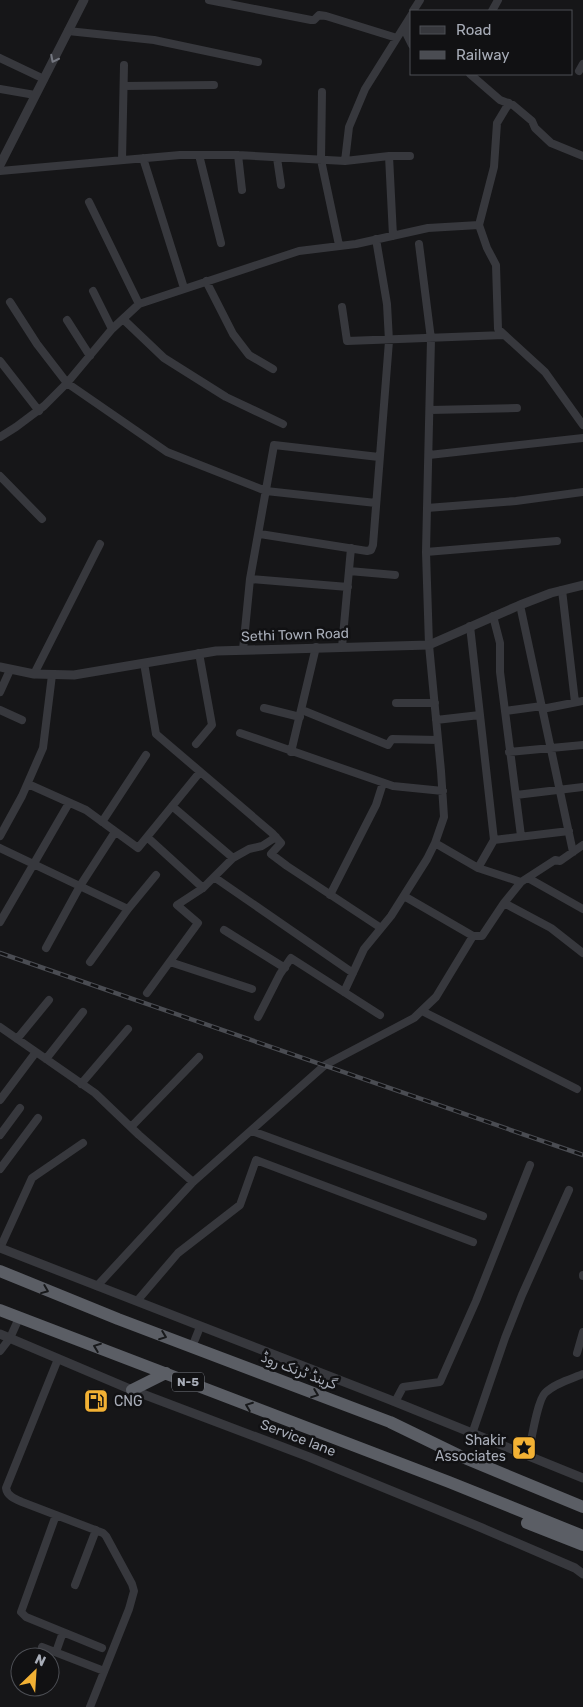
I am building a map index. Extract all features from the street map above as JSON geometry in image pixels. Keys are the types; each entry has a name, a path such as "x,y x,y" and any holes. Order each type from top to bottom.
{"highway":[{"name":"گرینڈ ٹرنک روڈ","path":"0,1271 192,1347 390,1422 460,1456 583,1507"},
{"name":"N-5","path":"0,1310 449,1482 583,1536"},
{"path":"132,1390 166,1374"},
{"path":"390,1422 583,1498"},
{"path":"376,1455 433,1485 583,1545"}],"street":[{"path":"0,165 84,0"},
{"path":"210,0 311,20 321,15 326,16 397,38"},
{"path":"345,161 349,127 365,89 410,16"},
{"path":"410,22 407,35 410,41"},
{"path":"68,31 154,40 258,62"},
{"path":"0,58 44,79"},
{"path":"578,71 583,64"},
{"path":"122,160 124,65"},
{"path":"471,75 500,100 509,103 532,121 535,128 551,143 583,156"},
{"path":"124,86 214,85"},
{"path":"0,89 35,95"},
{"path":"322,92 321,160 339,246"},
{"path":"509,103 497,123 494,167 478,225 496,265 498,329 545,372 583,425"},
{"path":"0,171 199,155 238,155 345,161 389,156 410,156"},
{"path":"199,155 221,244"},
{"path":"238,155 242,190"},
{"path":"389,156 394,236"},
{"path":"143,158 184,288"},
{"path":"277,158 281,184"},
{"path":"89,202 139,304"},
{"path":"0,437 39,411 67,383 112,329 139,304 299,251 339,246 428,228 478,225"},
{"path":"260,534 367,551 371,550 373,545 389,340 387,304 376,239"},
{"path":"344,992 364,950 404,896 435,843 444,817 429,645 426,552 431,339 419,244"},
{"path":"206,282 233,334 250,355 273,369"},
{"path":"93,291 112,329"},
{"path":"10,302 37,344 67,383 167,452 266,491 376,503"},
{"path":"342,307 347,342 504,335"},
{"path":"123,319 164,358 226,397 284,424"},
{"path":"68,320 90,356"},
{"path":"0,361 39,411"},
{"path":"430,410 517,408"},
{"path":"429,455 583,438"},
{"path":"243,650 250,579 260,534 274,445 379,457"},
{"path":"0,476 42,519"},
{"path":"427,508 516,501 583,492"},
{"path":"426,552 557,541"},
{"path":"34,674 100,544"},
{"path":"342,647 351,548"},
{"path":"349,571 395,575"},
{"path":"250,579 348,587"},
{"name":"Sethi Town Road","path":"0,667 34,674 74,675 199,654 243,650 429,645 520,605 562,590 583,585"},
{"path":"505,711 579,702 562,590"},
{"path":"520,605 573,852"},
{"path":"493,616 500,643 500,672 521,836"},
{"path":"470,626 494,840 478,868"},
{"path":"291,752 316,647"},
{"path":"196,744 212,725 199,654"},
{"path":"144,663 156,734 276,837 281,843 271,854 381,928"},
{"path":"0,692 10,670"},
{"path":"0,836 28,784 43,748 52,675"},
{"path":"396,704 435,703"},
{"path":"264,708 301,713 388,745 392,739 438,740"},
{"path":"0,710 22,720"},
{"path":"436,720 480,715"},
{"path":"240,733 393,786 443,791"},
{"path":"509,752 583,745"},
{"path":"102,822 146,755"},
{"path":"28,784 86,810 138,848 200,772"},
{"path":"330,895 376,805 383,783"},
{"path":"516,794 583,787"},
{"path":"0,922 69,803"},
{"path":"172,806 233,858"},
{"path":"494,840 569,831"},
{"path":"46,948 80,886 115,832"},
{"path":"147,837 203,888"},
{"path":"147,993 198,923 177,904 203,888 233,858 249,849 262,846 276,837"},
{"path":"435,843 478,868 525,880 583,909"},
{"path":"404,896 473,936 482,936 504,903 525,880 555,860 560,861 583,845"},
{"path":"0,848 128,909"},
{"path":"90,962 128,909 156,876"},
{"path":"214,877 353,973"},
{"path":"504,903 551,928 583,952"},
{"path":"224,930 285,968"},
{"path":"97,1286 193,1182 325,1065 414,1018 422,1011 436,997 473,936"},
{"path":"258,1017 280,974 291,958 380,1015"},
{"path":"170,962 252,990"},
{"path":"17,1039 49,1000"},
{"path":"422,1011 577,1089"},
{"path":"46,1059 83,1012"},
{"path":"0,1027 95,1093 193,1182"},
{"path":"81,1084 128,1029"},
{"path":"0,1100 36,1052"},
{"path":"131,1127 198,1057"},
{"path":"0,1135 20,1108"},
{"path":"0,1169 38,1118"},
{"path":"252,1131 483,1216"},
{"path":"83,1143 32,1178 0,1248 395,1402 583,1478"},
{"path":"138,1301 178,1253 240,1205 256,1160 473,1242"},
{"path":"395,1402 403,1387 440,1382 476,1301 530,1165"},
{"path":"472,1434 522,1294 569,1190"},
{"path":"0,1351 10,1338 19,1318"},
{"path":"192,1347 200,1327"},
{"path":"577,1353 583,1332"},
{"name":"Service lane","path":"0,1334 132,1390 310,1457 482,1528 575,1568 583,1574"},
{"path":"58,1359 6,1488 12,1497 96,1530 106,1536 134,1591 90,1707"},
{"path":"528,1456 539,1406 544,1394 555,1386 583,1374"},
{"path":"56,1515 21,1612 26,1617 102,1648"},
{"path":"75,1585 96,1530"},
{"path":"58,1647 63,1632"},
{"path":"60,1654 104,1671"}],"railway":[{"path":"0,953 583,1155"}],"place":[{"name":"CNG","path":"96,1401"},
{"name":"Shakir Associates","path":"524,1448"}]}
